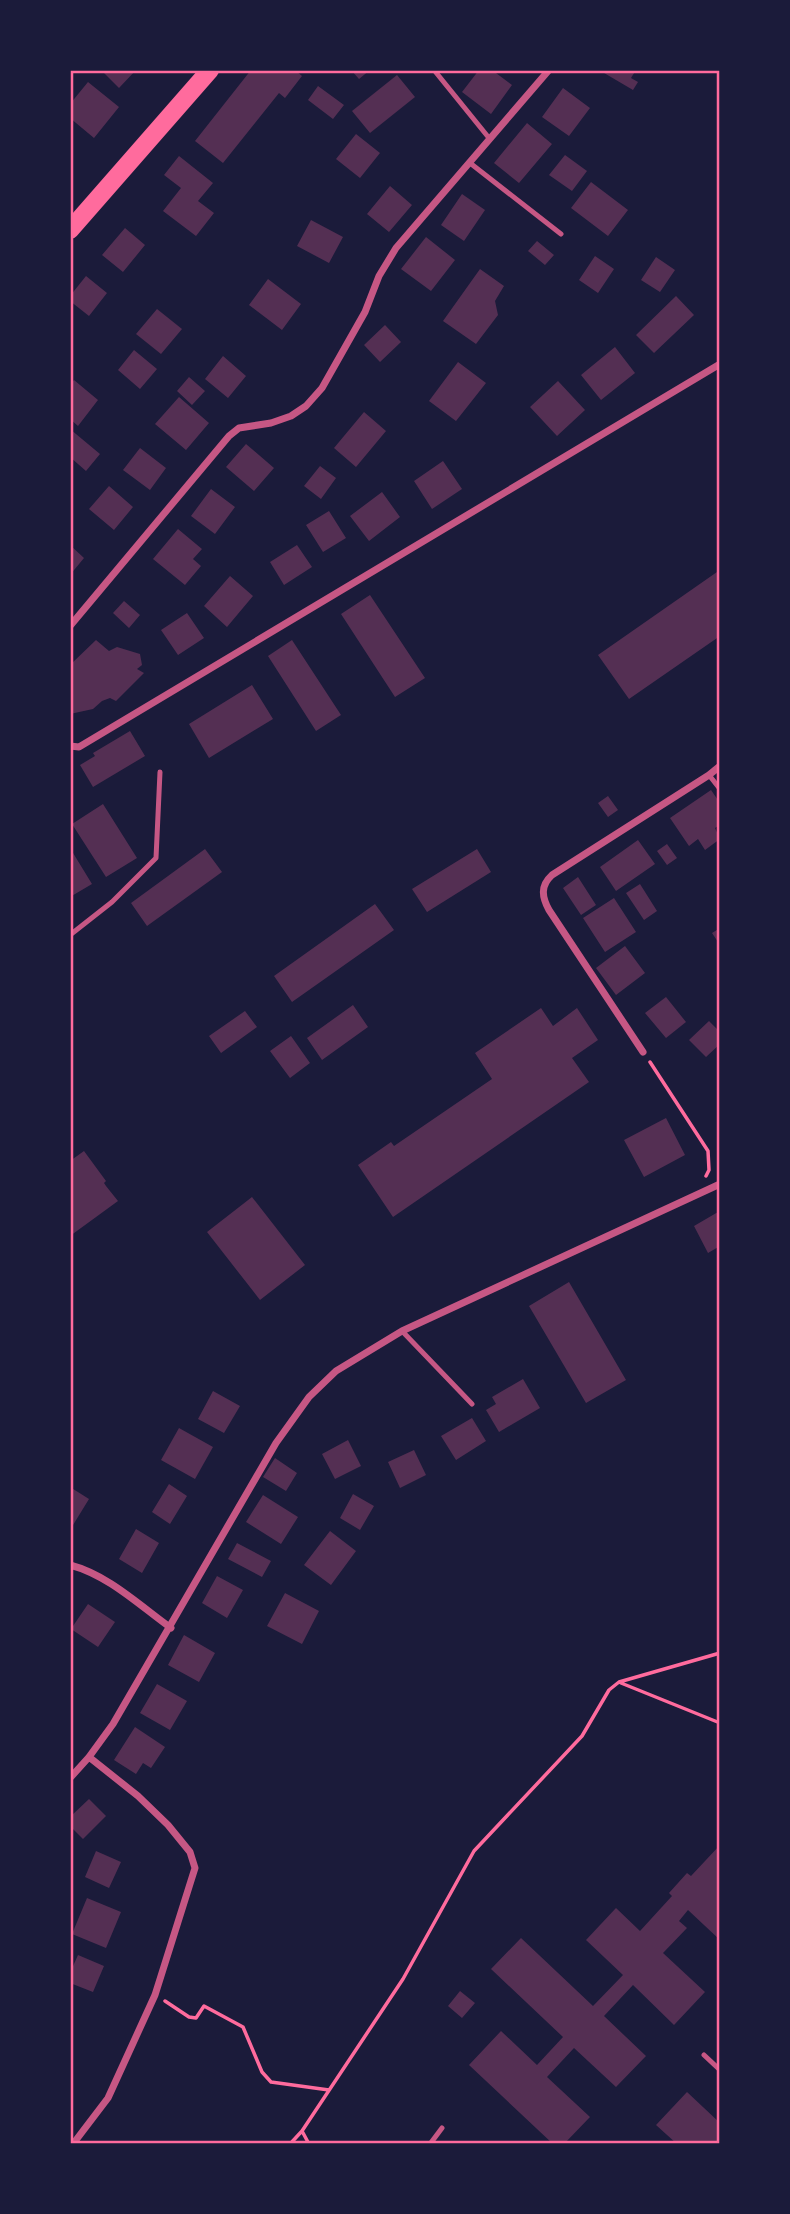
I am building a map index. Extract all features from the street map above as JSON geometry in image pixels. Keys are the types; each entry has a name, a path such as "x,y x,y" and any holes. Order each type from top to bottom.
{"main road":[{"path":"70,230 210,70"}],"street":[{"path":"70,626 229,436 239,428 271,424 290,416 306,406 322,388 354,332 379,276 396,248 549,70"},
{"path":"70,746 79,747 720,364"},
{"path":"643,1052 549,910 543,891 546,880 552,875 709,775 720,765"},
{"path":"70,1778 113,1724 276,1443 309,1397 336,1371 402,1331 720,1184"},
{"path":"70,1565 110,1582 171,1628"},
{"path":"73,2144 107,2098 155,1995 195,1868 190,1853 168,1825 138,1796 89,1757"}],"lane":[{"path":"434,70 489,138"},
{"path":"470,163 561,234"},
{"path":"70,934 112,902 156,858 160,772"},
{"path":"709,775 720,789"},
{"path":"402,1331 472,1404"},
{"path":"704,2055 720,2070"},
{"path":"430,2144 442,2127"}],"path":[{"path":"643,1052 708,1151 709,1170 695,1195"},
{"path":"290,2144 302,2131 403,1979 474,1852 582,1736 609,1690 619,1682 720,1653"},
{"path":"619,1682 720,1723"},
{"path":"155,1995 189,2017 196,2018 204,2006 243,2027 262,2072 271,2082 329,2090"},
{"path":"302,2131 309,2144"}],"building":[{"path":"101,70 136,70 119,88"},
{"path":"251,70 295,70 302,76 285,98 279,93 223,163 195,141"},
{"path":"351,70 370,70 359,79"},
{"path":"479,70 492,70 512,85 491,114 462,92"},
{"path":"599,70 636,70 631,78 638,82 633,90"},
{"path":"397,75 415,97 370,133 352,111"},
{"path":"88,82 119,107 94,138 70,118 70,104"},
{"path":"318,86 344,105 333,119 308,100"},
{"path":"563,88 590,108 569,136 542,117"},
{"path":"527,123 552,144 519,183 494,163"},
{"path":"356,134 380,153 360,178 336,159"},
{"path":"565,155 587,171 572,191 549,175"},
{"path":"179,156 213,183 198,201 214,213 196,236 163,211 181,188 164,175"},
{"path":"591,182 628,210 608,236 571,208"},
{"path":"390,186 412,205 389,232 367,214"},
{"path":"462,194 485,210 464,241 441,225"},
{"path":"311,220 343,237 329,263 297,246"},
{"path":"125,228 145,245 123,272 102,255"},
{"path":"426,237 455,260 431,291 401,269"},
{"path":"537,241 554,255 545,265 528,251"},
{"path":"595,256 614,269 598,293 579,280"},
{"path":"656,257 675,270 660,292 641,280"},
{"path":"480,269 504,286 495,301 498,315 476,344 443,321"},
{"path":"86,276 107,293 89,316 70,301 70,296"},
{"path":"268,279 301,304 282,330 249,305"},
{"path":"676,296 694,315 654,353 636,335"},
{"path":"157,309 182,329 161,354 136,334"},
{"path":"385,325 401,342 380,362 364,345"},
{"path":"615,347 635,373 601,400 581,375"},
{"path":"134,350 157,369 140,389 118,370"},
{"path":"223,356 246,376 228,398 205,379"},
{"path":"458,362 486,383 456,421 429,401"},
{"path":"189,377 205,391 192,405 177,391"},
{"path":"74,380 98,400 78,426 70,419 70,385"},
{"path":"558,381 585,410 557,436 530,407"},
{"path":"179,397 209,423 186,450 155,424"},
{"path":"364,412 386,431 356,467 334,448"},
{"path":"70,429 100,454 86,471 70,457"},
{"path":"246,444 274,468 254,491 226,467"},
{"path":"140,448 166,468 150,490 123,470"},
{"path":"443,461 462,489 432,509 414,481"},
{"path":"320,466 336,478 321,499 304,486"},
{"path":"109,486 133,507 114,530 89,509"},
{"path":"211,489 235,507 215,534 191,516"},
{"path":"382,492 400,517 369,541 350,516"},
{"path":"329,511 346,538 323,552 306,525"},
{"path":"178,529 202,549 193,559 201,566 185,585 153,559"},
{"path":"70,545 84,558 70,575"},
{"path":"297,545 312,567 284,585 270,562"},
{"path":"717,572 720,575 720,636 629,699 598,655"},
{"path":"230,576 253,596 227,627 204,606"},
{"path":"370,595 425,678 395,697 341,614"},
{"path":"124,601 140,615 129,628 113,613"},
{"path":"187,613 204,638 178,655 161,630"},
{"path":"96,640 109,651 117,647 140,654 142,665 137,669 144,673 116,701 110,698 93,709 70,714 70,665"},
{"path":"292,640 341,715 316,731 268,656"},
{"path":"252,685 273,719 209,758 189,724"},
{"path":"130,731 145,756 93,787 80,765 95,756 93,753"},
{"path":"711,790 720,803 720,825 715,828 720,839 705,850 698,839 689,846 670,818"},
{"path":"608,796 618,810 608,817 598,803"},
{"path":"103,804 137,858 106,877 72,824"},
{"path":"638,840 655,864 616,891 600,867"},
{"path":"667,844 677,858 667,865 657,851"},
{"path":"70,848 92,884 70,897"},
{"path":"205,849 222,872 147,926 131,903"},
{"path":"477,849 491,872 427,912 412,889"},
{"path":"578,877 596,905 581,915 563,888"},
{"path":"640,884 657,911 644,920 626,893"},
{"path":"614,898 636,932 605,952 583,918"},
{"path":"375,904 394,930 292,1002 274,976"},
{"path":"720,928 720,945 712,933"},
{"path":"625,946 645,973 616,995 596,968"},
{"path":"666,997 686,1022 666,1038 645,1013"},
{"path":"353,1005 368,1027 322,1060 307,1038"},
{"path":"541,1008 553,1026 577,1008 598,1040 572,1058 589,1082 393,1217 358,1165 391,1142 394,1146 492,1079 475,1053"},
{"path":"245,1011 257,1027 221,1053 209,1036"},
{"path":"709,1021 720,1032 720,1044 706,1057 689,1040"},
{"path":"291,1036 310,1063 290,1078 270,1051"},
{"path":"666,1118 685,1155 644,1177 624,1140"},
{"path":"84,1151 118,1201 70,1236 70,1161"},
{"path":"252,1197 305,1265 260,1300 207,1232"},
{"path":"718,1212 720,1246 708,1253 694,1226"},
{"path":"569,1282 626,1380 586,1403 529,1306"},
{"path":"523,1379 540,1408 499,1432 486,1410 496,1404 492,1397"},
{"path":"213,1391 240,1406 224,1433 198,1419"},
{"path":"472,1418 486,1441 456,1460 441,1436"},
{"path":"179,1428 213,1447 195,1479 161,1460"},
{"path":"348,1440 361,1466 335,1479 322,1454"},
{"path":"414,1450 426,1475 400,1488 388,1462"},
{"path":"275,1458 297,1473 286,1491 263,1477"},
{"path":"169,1484 187,1496 170,1524 152,1512"},
{"path":"70,1487 89,1499 70,1530"},
{"path":"353,1494 374,1506 360,1530 340,1518"},
{"path":"263,1495 298,1517 281,1544 246,1522"},
{"path":"136,1529 159,1543 142,1573 119,1559"},
{"path":"330,1531 356,1551 331,1585 304,1565"},
{"path":"237,1543 271,1561 262,1577 228,1559"},
{"path":"217,1576 243,1590 227,1618 202,1603"},
{"path":"285,1593 319,1611 302,1644 267,1626"},
{"path":"88,1604 115,1622 98,1647 71,1629"},
{"path":"184,1635 215,1653 199,1682 168,1665"},
{"path":"157,1684 187,1701 170,1730 140,1713"},
{"path":"135,1727 165,1747 151,1768 143,1763 136,1774 114,1760"},
{"path":"89,1799 106,1816 83,1839 70,1826 70,1817"},
{"path":"720,1845 720,1940 688,1910 679,1921 687,1928 663,1953 705,1992 674,2025 633,1985 604,2016 646,2056 616,2087 574,2048 547,2077 590,2117 564,2144 553,2144 469,2065 501,2031 537,2065 563,2037 491,1969 521,1938 593,2006 623,1975 586,1940 616,1908 640,1931 672,1896 669,1893 687,1873 691,1876"},
{"path":"96,1851 121,1862 109,1888 85,1877"},
{"path":"87,1898 121,1912 106,1948 72,1934"},
{"path":"78,1955 104,1966 93,1992 70,1983 70,1973"},
{"path":"460,1991 475,2003 462,2018 448,2006"},
{"path":"687,2092 720,2123 720,2144 677,2144 656,2125"}]}
